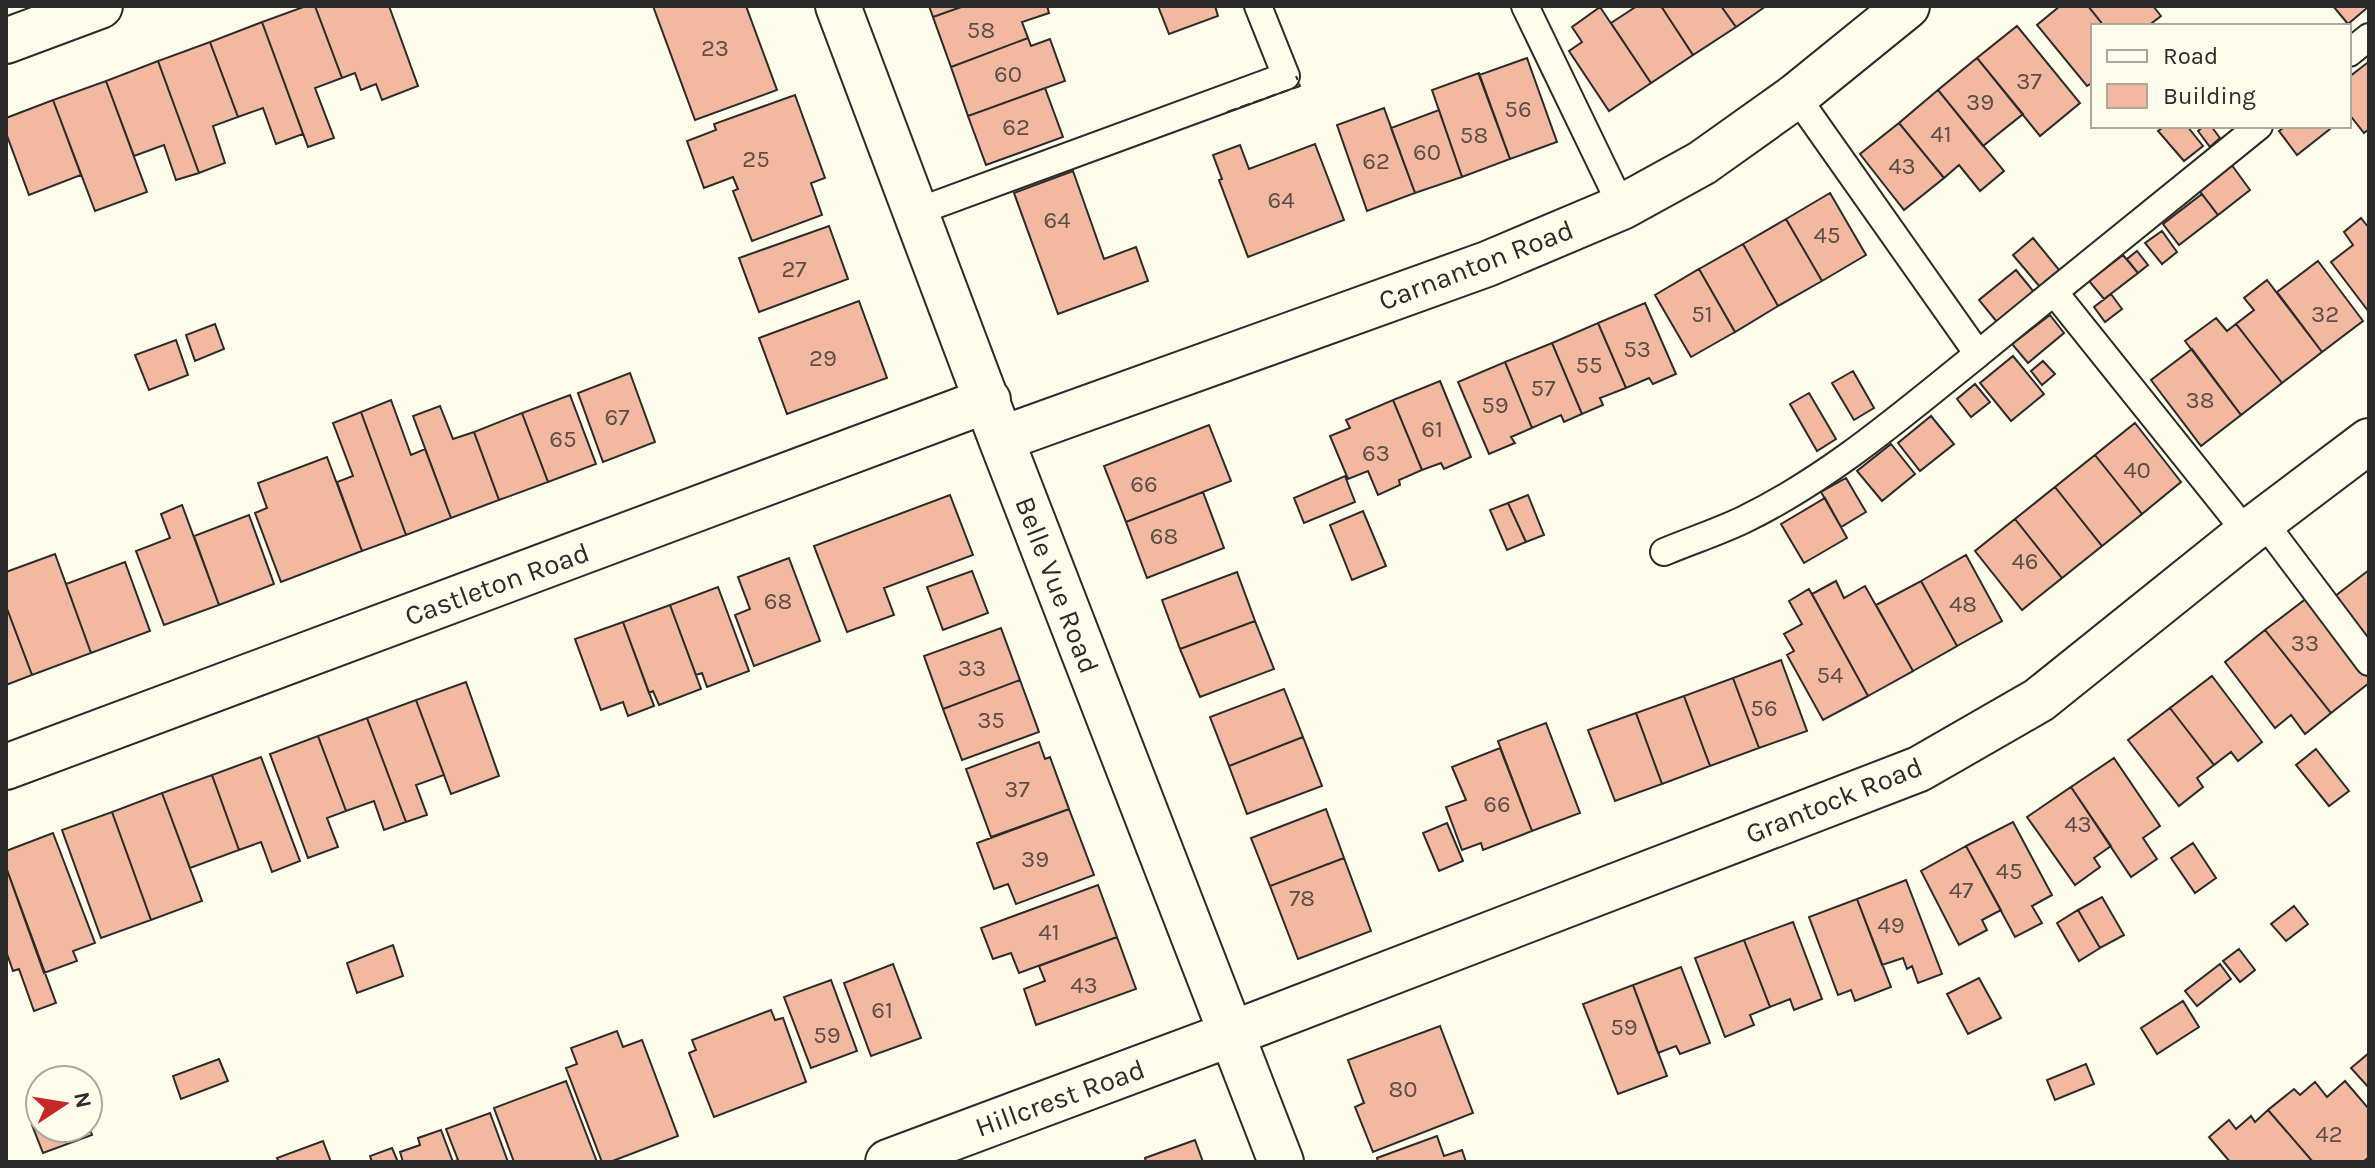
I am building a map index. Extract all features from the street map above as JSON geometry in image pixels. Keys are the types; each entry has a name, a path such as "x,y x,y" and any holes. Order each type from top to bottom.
{"street":[{"path":"6,41 100,6"},
{"name":"Belle Vue Road","path":"838,6 994,420 1281,1162"},
{"name":"Carnanton Road","path":"994,420 1487,264 1622,207 1702,163 1796,96 1907,6"},
{"name":"Castleton Road","path":"6,767 994,420"},
{"name":"Grantock Road","path":"1231,1034 1919,769 2039,700 2255,527 2369,441"},
{"name":"Hillcrest Road","path":"888,1162 1231,1034"}],"lane":[{"path":"916,212 1286,76 1258,6"},
{"path":"1525,6 1622,207"},
{"path":"2351,51 2369,37"},
{"path":"1796,96 1978,354"},
{"path":"1664,552 1743,520 1861,448 2257,128"},
{"path":"2054,292 2369,662"}],"building":[{"path":"306,6 315,6 342,78 315,88 334,138 308,147 262,22"},
{"path":"315,6 389,6 418,86 382,100 376,84 361,90 355,73 342,78"},
{"path":"653,6 746,6 777,90 695,120"},
{"path":"929,6 964,6 933,17"},
{"path":"964,6 1047,6 1049,13 1022,22 1028,38 951,67 933,17"},
{"path":"1158,6 1215,6 1218,16 1169,34"},
{"path":"1637,6 1661,6 1693,55 1651,83 1611,23"},
{"path":"1661,6 1721,6 1736,27 1693,55"},
{"path":"1721,6 1766,6 1736,27"},
{"path":"2060,6 2088,6 2102,24 2091,24 2091,84 2087,86 2037,25"},
{"path":"2088,6 2153,6 2161,16 2151,24 2102,24"},
{"path":"2333,6 2365,6 2367,8 2348,24"},
{"path":"1600,7 1651,83 1609,111 1569,51 1582,42 1572,27"},
{"path":"262,22 303,134 276,144 263,108 238,117 210,42"},
{"path":"2017,26 2080,103 2040,136 1977,58"},
{"path":"1028,38 1031,46 1050,39 1065,81 968,116 951,67"},
{"path":"210,42 238,117 213,126 225,163 199,173 158,61"},
{"path":"1527,58 1557,142 1510,159 1479,75"},
{"path":"1977,58 2023,114 1983,146 1938,90"},
{"path":"158,61 199,173 176,180 164,145 134,156 106,81"},
{"path":"2367,63 2369,65 2369,129 2364,133 2351,117 2351,75"},
{"path":"1479,73 1510,159 1462,177 1432,90"},
{"path":"106,81 147,192 95,211 53,100"},
{"path":"1045,88 1063,137 986,165 968,116"},
{"path":"1938,90 2004,171 1980,191 1959,165 1944,178 1899,123"},
{"path":"795,95 825,178 811,183 822,215 752,241 733,191 738,189 733,177 704,188 687,141 716,130 714,124"},
{"path":"53,100 81,175 29,195 6,133 6,118"},
{"path":"1384,108 1415,193 1367,211 1337,125"},
{"path":"1439,110 1462,177 1415,193 1391,128"},
{"path":"1899,123 1944,178 1904,210 1860,154"},
{"path":"2162,128 2189,128 2203,146 2184,161 2158,131"},
{"path":"2212,128 2220,138 2210,147 2198,131"},
{"path":"2283,128 2330,129 2297,155 2279,131"},
{"path":"1315,144 1344,220 1248,257 1219,180 1222,179 1213,155 1240,145 1249,169"},
{"path":"2231,164 2250,190 2218,215 2198,189"},
{"path":"1073,171 1104,259 1136,247 1148,281 1058,314 1014,193"},
{"path":"1830,193 1866,255 1822,281 1786,219"},
{"path":"2202,194 2218,215 2179,245 2163,224"},
{"path":"2361,218 2369,228 2369,312 2331,262 2353,245 2344,232"},
{"path":"1786,219 1822,281 1778,306 1743,244"},
{"path":"829,226 848,279 759,312 739,258"},
{"path":"2162,231 2177,252 2162,264 2145,243"},
{"path":"2033,238 2060,271 2040,287 2013,255"},
{"path":"1743,244 1778,306 1735,332 1699,269"},
{"path":"2137,251 2148,265 2138,273 2127,259"},
{"path":"2123,255 2138,273 2104,299 2089,281"},
{"path":"2318,261 2363,321 2322,352 2277,292"},
{"path":"1699,269 1735,332 1691,357 1655,295"},
{"path":"2016,270 2034,292 1997,322 1979,300"},
{"path":"2267,280 2322,352 2282,383 2236,324 2254,310 2244,298"},
{"path":"2111,294 2122,309 2105,322 2094,307"},
{"path":"859,301 887,378 787,414 759,338"},
{"path":"1645,303 1676,374 1653,384 1649,378 1626,388 1598,323"},
{"path":"2050,315 2064,333 2028,363 2012,344"},
{"path":"2216,318 2227,331 2236,324 2282,383 2241,415 2185,341"},
{"path":"1598,323 1626,388 1600,398 1603,405 1582,414 1552,343"},
{"path":"215,324 224,349 195,361 186,335"},
{"path":"176,340 188,375 149,390 135,355"},
{"path":"1552,343 1582,414 1564,422 1561,415 1532,428 1505,362"},
{"path":"2192,349 2241,415 2201,446 2151,380"},
{"path":"2013,356 2044,394 2011,421 1980,383"},
{"path":"2043,361 2055,374 2042,385 2031,371"},
{"path":"1505,362 1532,428 1511,437 1515,443 1489,454 1458,382"},
{"path":"1853,371 1874,408 1854,420 1832,383"},
{"path":"630,373 655,442 603,462 578,393"},
{"path":"1440,381 1471,457 1444,469 1441,463 1422,470 1393,400"},
{"path":"1975,384 1990,402 1971,417 1957,399"},
{"path":"1809,393 1836,439 1817,451 1790,404"},
{"path":"570,395 596,464 548,482 522,413"},
{"path":"391,400 411,455 425,449 451,518 406,535 361,412"},
{"path":"1393,400 1422,470 1399,480 1400,485 1378,495 1368,471 1348,479 1330,436 1350,428 1346,420"},
{"path":"440,406 453,439 474,432 499,500 451,518 413,416"},
{"path":"361,412 406,535 362,551 337,482 353,476 333,423"},
{"path":"522,413 548,482 499,500 474,432"},
{"path":"1931,416 1954,444 1920,471 1898,443"},
{"path":"2135,423 2181,482 2142,514 2095,455"},
{"path":"1209,425 1231,481 1126,522 1104,466"},
{"path":"1891,444 1915,474 1882,501 1857,471"},
{"path":"2095,455 2142,514 2102,546 2055,487"},
{"path":"327,457 362,551 281,582 255,513 267,508 258,483"},
{"path":"1345,476 1355,502 1304,523 1294,498"},
{"path":"1846,478 1866,512 1841,527 1821,492"},
{"path":"2055,487 2102,546 2062,578 2015,519"},
{"path":"1203,492 1224,548 1147,578 1126,522"},
{"path":"950,495 973,555 884,588 894,615 847,632 814,546"},
{"path":"1528,495 1544,535 1526,542 1508,503"},
{"path":"1825,498 1847,538 1804,563 1781,524"},
{"path":"1508,503 1526,542 1507,550 1490,510"},
{"path":"182,505 219,605 164,625 136,551 170,538 161,514"},
{"path":"1363,511 1386,566 1352,580 1330,525"},
{"path":"249,515 274,584 219,605 194,536"},
{"path":"2015,519 2062,578 2022,610 1975,551"},
{"path":"55,554 91,653 32,675 6,606 6,572"},
{"path":"1966,555 2002,621 1957,646 1921,581"},
{"path":"789,558 820,641 754,666 735,615 750,609 738,577"},
{"path":"125,562 150,631 91,653 66,584"},
{"path":"2369,570 2369,651 2330,600"},
{"path":"972,571 988,613 943,630 927,587"},
{"path":"1237,572 1255,621 1180,649 1162,600"},
{"path":"1836,581 1844,598 1865,586 1913,671 1868,696 1812,594"},
{"path":"1921,581 1957,646 1913,671 1876,605"},
{"path":"718,587 749,671 707,687 702,673 696,675 670,605"},
{"path":"1809,589 1868,696 1823,720 1787,655 1794,651 1784,634 1802,624 1789,601"},
{"path":"2307,598 2369,678 2369,683 2331,713 2265,630"},
{"path":"670,605 701,689 659,705 653,691 649,693 623,622"},
{"path":"6,606 32,675 6,685"},
{"path":"1255,621 1274,669 1200,697 1180,649"},
{"path":"623,622 654,706 628,716 623,702 601,710 575,639"},
{"path":"1001,628 1020,680 943,709 924,656"},
{"path":"2265,630 2331,713 2305,734 2291,715 2275,728 2225,662"},
{"path":"1781,660 1807,731 1759,748 1733,678"},
{"path":"2212,676 2262,742 2238,761 2231,752 2214,765 2170,708"},
{"path":"1733,678 1759,748 1710,766 1684,696"},
{"path":"1020,680 1039,732 962,760 943,709"},
{"path":"466,682 499,776 451,794 416,700"},
{"path":"1284,689 1303,737 1229,766 1210,717"},
{"path":"1684,696 1710,766 1662,784 1636,713"},
{"path":"416,700 444,775 416,785 427,815 406,822 367,718"},
{"path":"2170,708 2214,765 2197,778 2203,787 2179,806 2128,740"},
{"path":"1636,713 1662,784 1615,801 1588,730"},
{"path":"367,718 406,822 384,830 374,801 346,811 318,736"},
{"path":"1546,723 1580,813 1532,831 1498,741"},
{"path":"318,736 346,811 327,818 338,847 308,858 270,754"},
{"path":"1303,737 1322,786 1247,814 1229,766"},
{"path":"1039,742 1045,759 1050,757 1069,809 991,837 966,769"},
{"path":"1500,748 1532,831 1483,850 1481,843 1462,850 1446,807 1466,800 1452,767"},
{"path":"2316,749 2349,791 2329,806 2296,765"},
{"path":"261,757 300,861 272,872 261,842 239,850 212,775"},
{"path":"2114,758 2160,826 2143,838 2157,859 2131,877 2071,787"},
{"path":"212,775 239,850 190,868 162,793"},
{"path":"2071,787 2111,846 2094,858 2100,867 2075,885 2027,817"},
{"path":"162,793 202,901 151,920 112,812"},
{"path":"1069,809 1094,875 1016,904 1008,884 994,889 977,843"},
{"path":"1326,809 1344,858 1270,886 1251,838"},
{"path":"112,812 151,920 101,938 62,830"},
{"path":"2013,822 2052,895 2032,906 2042,923 2015,937 1966,846"},
{"path":"1447,823 1463,861 1439,871 1423,833"},
{"path":"53,833 95,943 73,951 77,961 44,973 6,867 6,851"},
{"path":"2193,843 2216,878 2195,893 2171,858"},
{"path":"1966,846 2001,910 1982,920 1987,930 1959,945 1921,871"},
{"path":"1344,858 1371,931 1298,959 1270,886"},
{"path":"6,867 56,1003 34,1011 19,969 13,971 6,951"},
{"path":"1906,880 1942,974 1918,983 1912,966 1907,969 1903,958 1882,965 1857,899"},
{"path":"1098,885 1117,937 1019,973 1011,953 993,959 981,928"},
{"path":"2102,897 2124,935 2100,948 2078,910"},
{"path":"1857,899 1891,987 1855,1001 1851,990 1838,995 1809,917"},
{"path":"2294,906 2308,924 2286,941 2271,924"},
{"path":"2078,910 2100,948 2079,961 2057,923"},
{"path":"1793,922 1822,999 1794,1010 1790,999 1770,1007 1744,940"},
{"path":"1117,937 1136,989 1036,1025 1024,989 1045,981 1039,966"},
{"path":"1744,940 1770,1007 1750,1015 1754,1025 1725,1037 1695,958"},
{"path":"393,945 403,976 357,993 347,963"},
{"path":"2239,949 2255,970 2240,982 2223,961"},
{"path":"893,964 921,1038 871,1056 844,983"},
{"path":"2220,964 2231,979 2197,1006 2185,991"},
{"path":"1681,967 1710,1043 1680,1054 1676,1046 1658,1053 1633,985"},
{"path":"1979,978 2001,1018 1968,1034 1947,994"},
{"path":"831,980 857,1051 811,1068 784,997"},
{"path":"1633,985 1667,1076 1618,1094 1583,1004"},
{"path":"2183,1001 2199,1027 2157,1054 2141,1028"},
{"path":"771,1010 775,1020 783,1018 806,1082 714,1117 689,1053 696,1050 692,1040"},
{"path":"1440,1026 1473,1113 1373,1152 1355,1107 1364,1103 1348,1060"},
{"path":"617,1031 623,1047 642,1040 678,1136 610,1162 602,1162 566,1068 577,1064 571,1048"},
{"path":"2369,1053 2369,1088 2351,1068"},
{"path":"219,1059 228,1081 181,1099 173,1076"},
{"path":"2086,1064 2094,1084 2055,1100 2047,1080"},
{"path":"566,1081 597,1162 514,1162 494,1108"},
{"path":"2345,1081 2369,1109 2369,1157 2363,1162 2313,1162 2268,1110 2294,1089 2300,1095 2315,1082 2327,1097"},
{"path":"2268,1110 2313,1162 2230,1162 2209,1137 2229,1120 2236,1129 2251,1116 2255,1122"},
{"path":"490,1113 508,1162 453,1162 458,1160 446,1129"},
{"path":"441,1130 453,1162 403,1162 400,1152 420,1145 418,1138"},
{"path":"1437,1136 1444,1156 1462,1150 1466,1162 1378,1162 1377,1158"},
{"path":"1195,1140 1203,1162 1146,1162 1145,1158"},
{"path":"323,1141 331,1162 279,1162 277,1158"},
{"path":"39,1144 68,1144 43,1153"},
{"path":"392,1148 398,1162 372,1162 370,1156"}],"fence":[{"path":"1227,112 1300,86 1296,76"}]}
